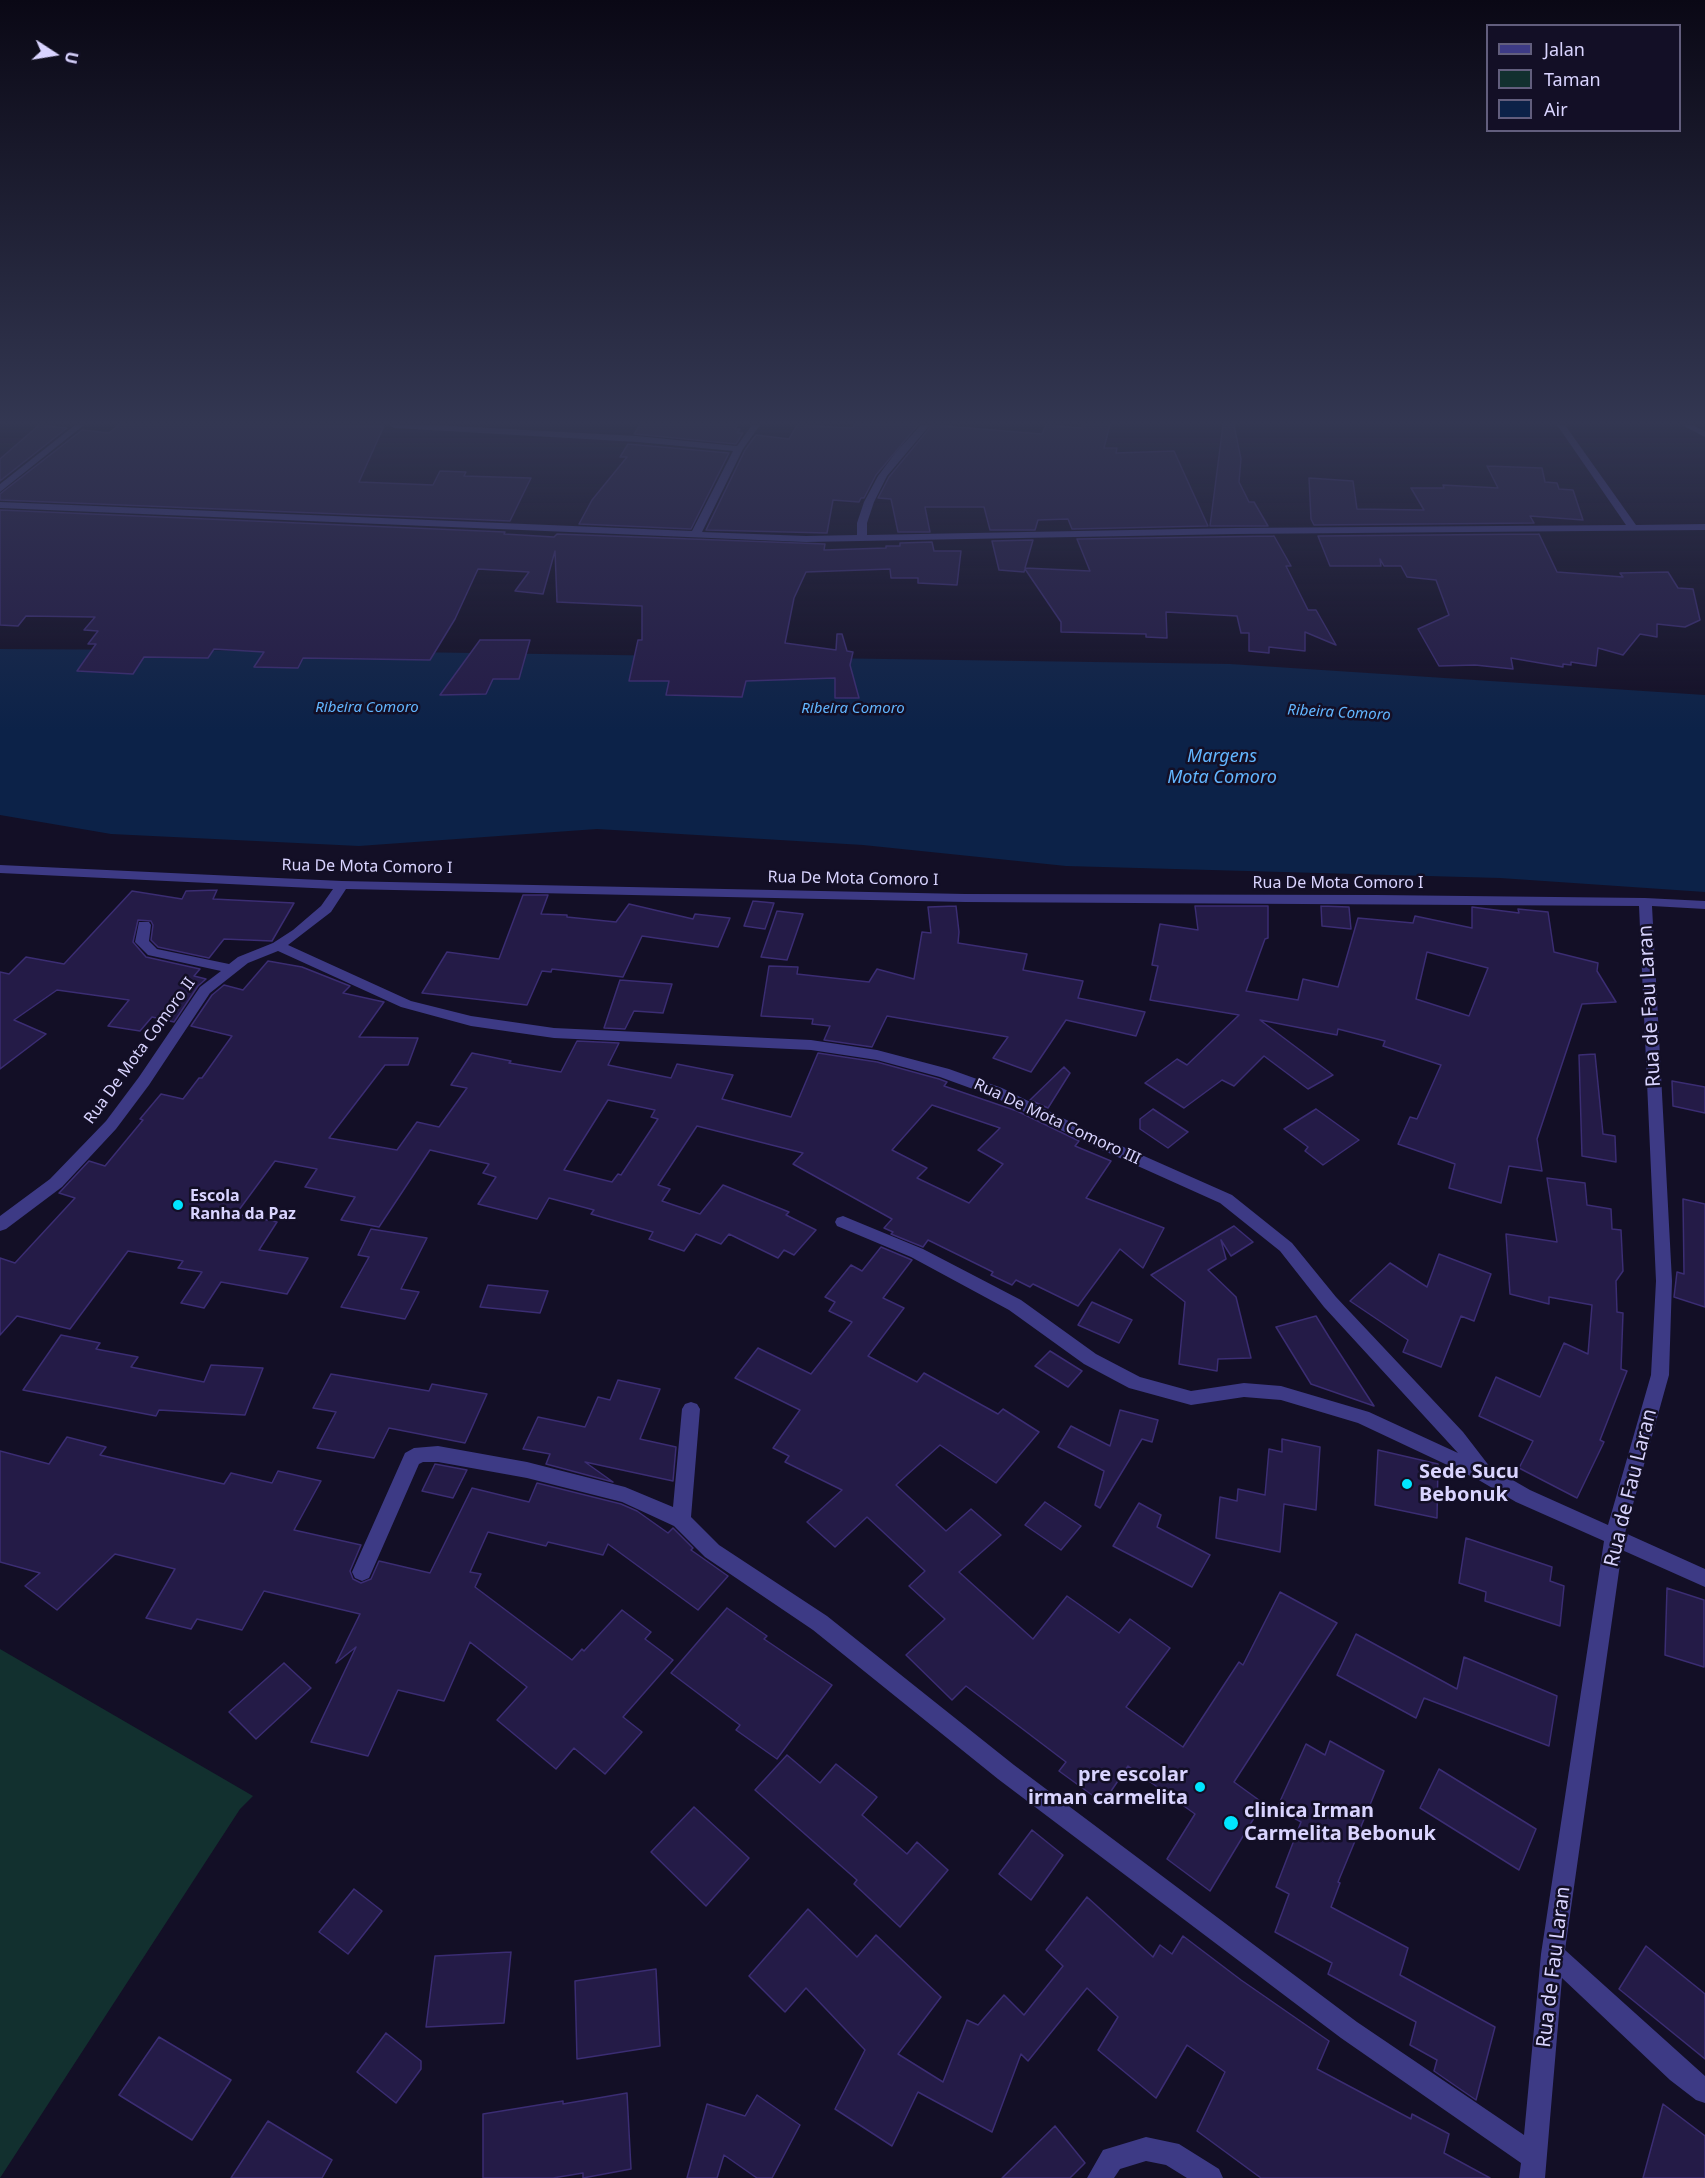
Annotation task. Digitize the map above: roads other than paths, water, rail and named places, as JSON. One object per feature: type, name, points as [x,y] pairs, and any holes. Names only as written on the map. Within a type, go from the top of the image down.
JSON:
[{"type":"street","points":[[501,527],[806,539],[1224,531],[1659,527]]},
{"type":"street","points":[[695,535],[699,527]]},
{"type":"street","points":[[862,527],[862,538]]},
{"type":"street","name":"Rua De Mota Comoro I","points":[[0,869],[342,885],[965,898],[1645,902],[1705,905]]},
{"type":"street","name":"Rua De Mota Comoro II","points":[[0,1225],[56,1183],[111,1125],[144,1081],[205,990],[229,968],[278,946],[326,909],[342,885]]},
{"type":"street","name":"Rua de Fau Laran","points":[[1533,2168],[1554,1954],[1614,1536],[1660,1375],[1664,1281],[1645,902]]},
{"type":"street","points":[[144,925],[142,942],[153,952],[229,968]]},
{"type":"street","name":"Rua De Mota Comoro III","points":[[278,946],[406,1004],[471,1022],[554,1033],[811,1045],[877,1056],[944,1073],[997,1092],[1096,1141],[1226,1198],[1286,1247],[1329,1302],[1457,1437],[1483,1473],[1523,1496],[1705,1578]]},
{"type":"street","points":[[843,1222],[916,1253],[1015,1305],[1090,1359],[1135,1383],[1191,1398],[1244,1390],[1281,1393],[1362,1417],[1483,1473]]},
{"type":"street","points":[[681,1520],[691,1409]]},
{"type":"street","points":[[362,1572],[412,1459],[421,1454],[438,1454],[527,1470],[625,1495],[681,1520],[712,1551],[820,1623],[1006,1772],[1533,2168]]},
{"type":"street","points":[[1554,1954],[1679,2071],[1705,2091]]},
{"type":"street","points":[[1100,2178],[1112,2159],[1146,2149],[1170,2153],[1210,2178]]},
{"type":"water","name":"Margens Mota Comoro","points":[[0,649],[338,651],[1230,664],[1705,695],[1705,892],[1500,878],[1066,866],[863,845],[597,829],[359,846],[111,834],[0,815]]},
{"type":"place","name":"Escola Ranha da Paz","points":[[178,1205]]},
{"type":"place","name":"Sede Sucu Bebonuk","points":[[1407,1484]]},
{"type":"place","name":"pre escolar irman carmelita","points":[[1200,1787]]},
{"type":"place","name":"clinica Irman Carmelita Bebonuk","points":[[1231,1823]]},
{"type":"water label","name":"Ribeira Comoro","points":[[367,708]]},
{"type":"water label","name":"Ribeira Comoro","points":[[853,709]]},
{"type":"water label","name":"Ribeira Comoro","points":[[1339,713]]}]
